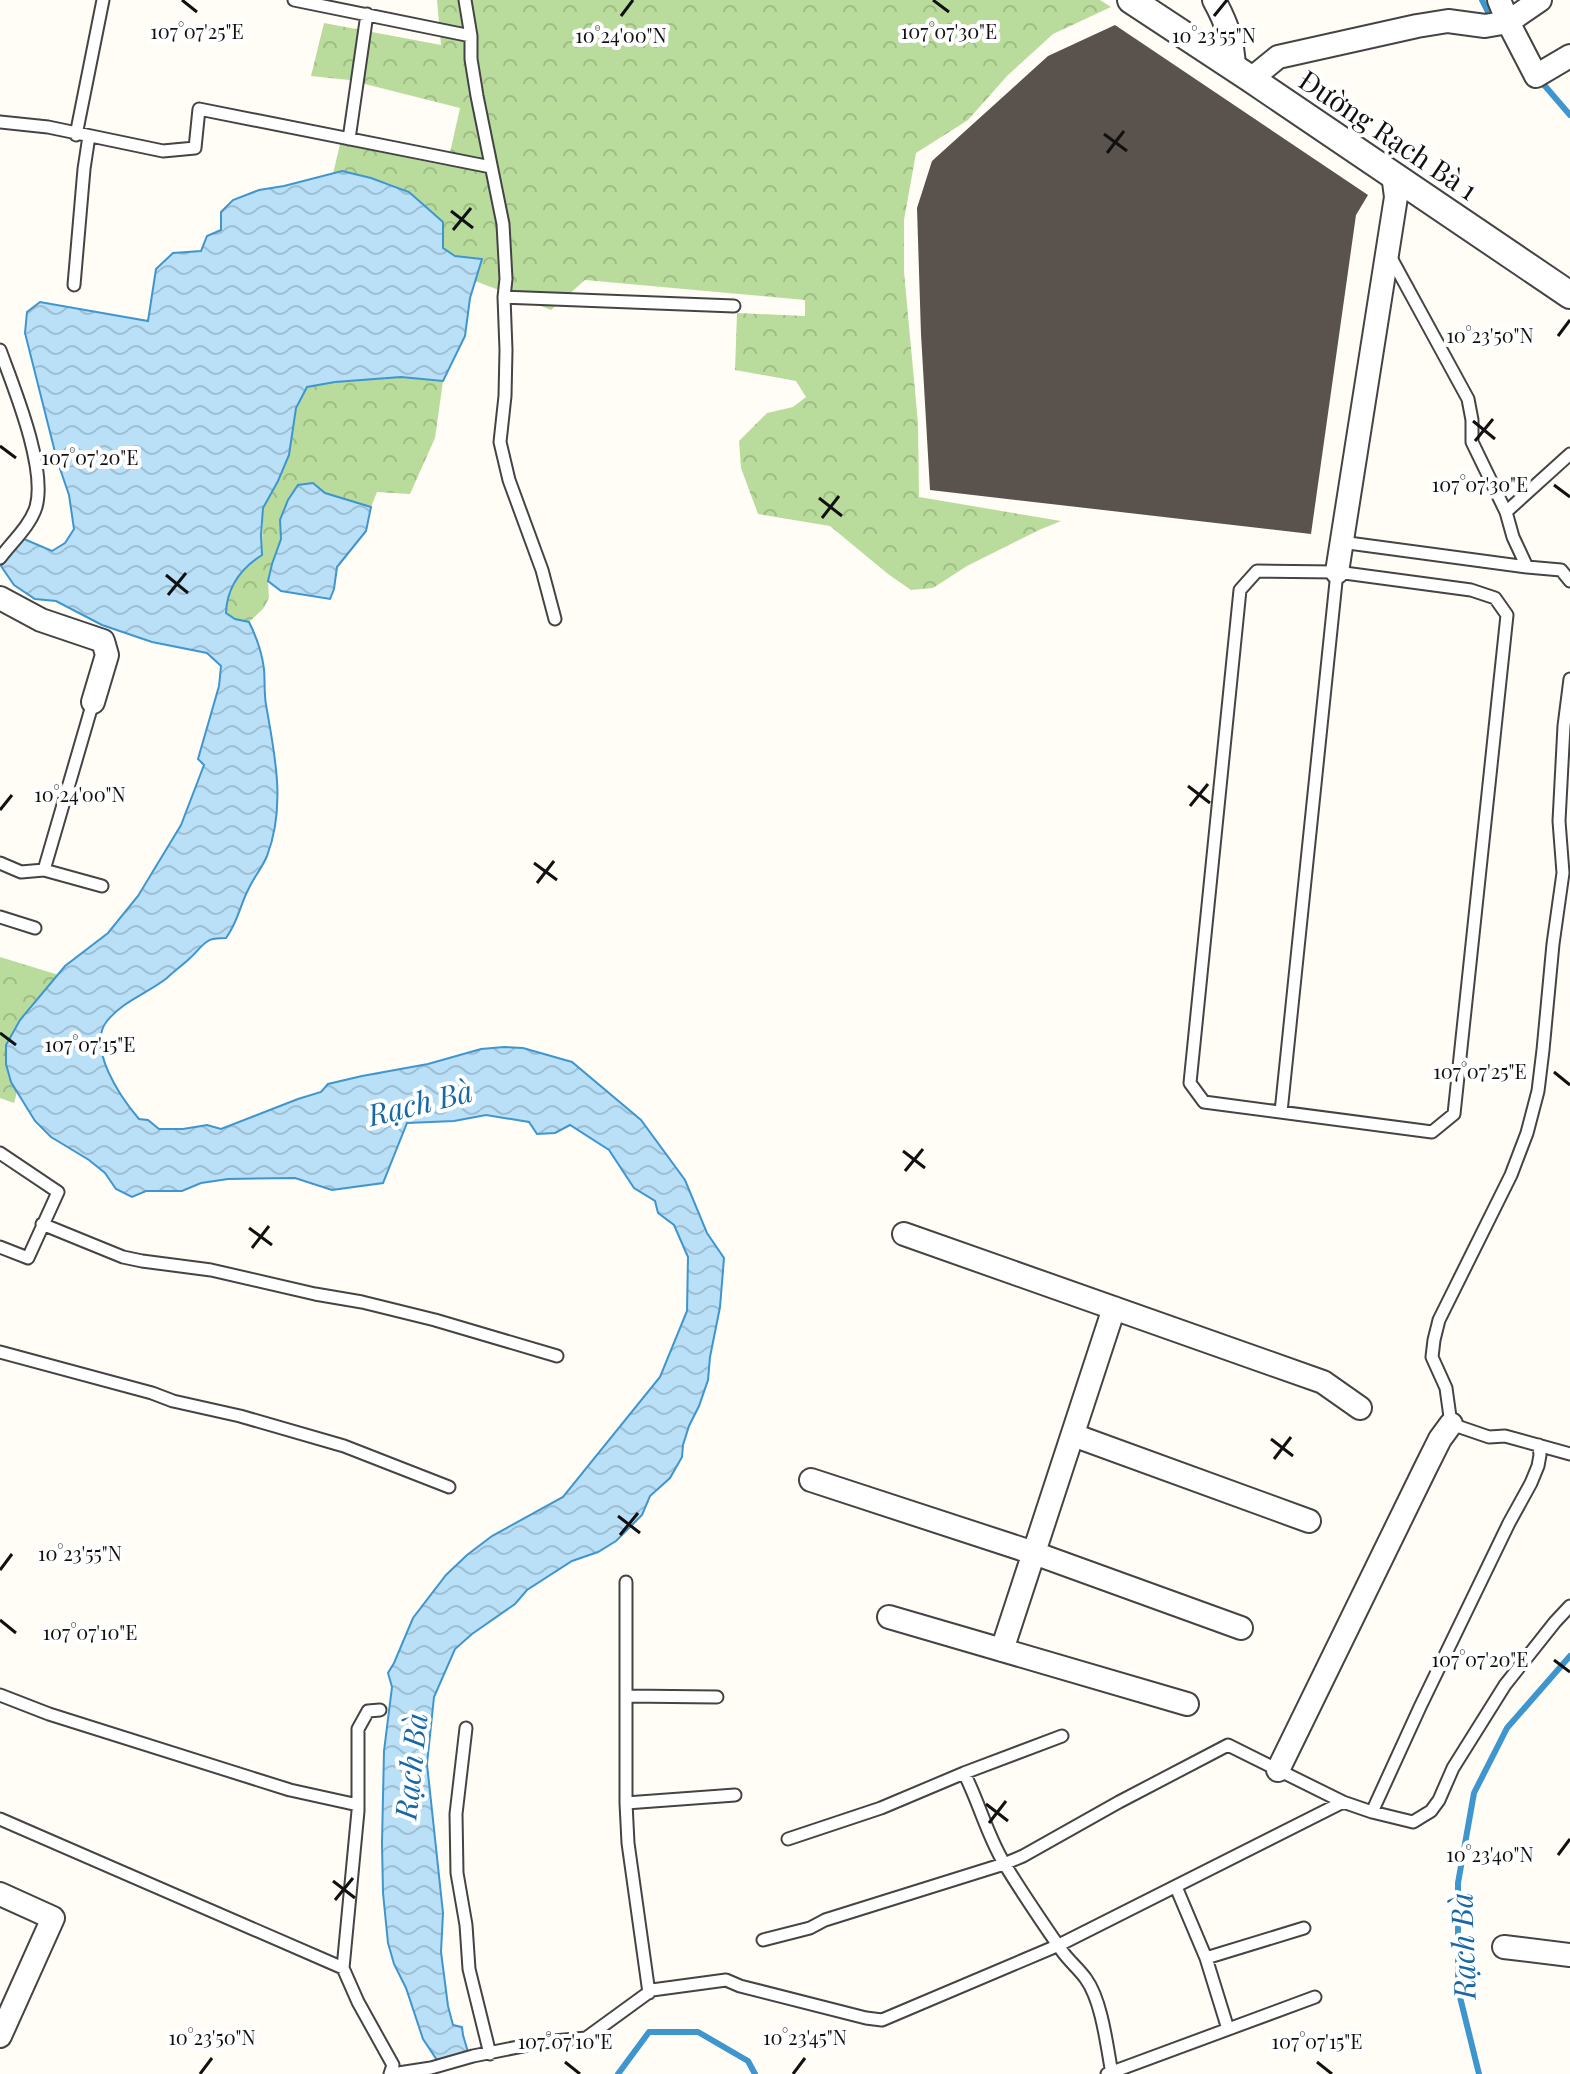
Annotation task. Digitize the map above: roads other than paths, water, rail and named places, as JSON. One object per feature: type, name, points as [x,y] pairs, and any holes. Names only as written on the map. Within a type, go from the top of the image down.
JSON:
[{"type":"street","name":"Đường Rạch Bà 1","points":[[1131,0],[1570,295]]},
{"type":"street","points":[[1214,0],[1224,19],[1242,73],[1278,57],[1417,26],[1448,21],[1496,24],[1540,0]]},
{"type":"street","points":[[1499,0],[1496,24],[1536,76],[1570,56]]},
{"type":"street","points":[[1337,572],[1396,197],[1393,174]]},
{"type":"street","points":[[0,598],[41,620],[103,641],[107,655],[93,702]]},
{"type":"street","points":[[904,1234],[1323,1382],[1360,1408]]},
{"type":"street","points":[[1002,1650],[1114,1308]]},
{"type":"street","points":[[1278,1770],[1426,1467],[1451,1424]]},
{"type":"street","points":[[1073,1435],[1309,1521]]},
{"type":"street","points":[[811,1480],[1034,1553],[1241,1628]]},
{"type":"street","points":[[889,1617],[1187,1704]]},
{"type":"street","points":[[0,1894],[53,1918],[0,2036]]},
{"type":"street","points":[[1504,1947],[1570,1955]]},
{"type":"lane","points":[[76,135],[103,0]]},
{"type":"lane","points":[[294,0],[471,36]]},
{"type":"lane","points":[[465,0],[473,71],[503,224],[505,396],[500,442],[509,480],[542,570],[555,619]]},
{"type":"lane","points":[[349,139],[367,14]]},
{"type":"lane","points":[[0,122],[48,127],[163,151],[195,148],[199,109],[491,167]]},
{"type":"lane","points":[[74,285],[89,136]]},
{"type":"lane","points":[[1387,250],[1468,399],[1472,442],[1506,512],[1527,567]]},
{"type":"lane","points":[[504,297],[734,306]]},
{"type":"lane","points":[[0,350],[25,422],[38,489],[36,507],[0,558]]},
{"type":"lane","points":[[1506,512],[1570,454]]},
{"type":"lane","points":[[1341,542],[1561,570],[1570,581]]},
{"type":"lane","points":[[1257,571],[1337,572],[1471,590],[1495,598],[1507,615],[1454,1114],[1432,1132],[1204,1102],[1190,1083],[1240,590],[1257,571]]},
{"type":"lane","points":[[1281,1112],[1337,572]]},
{"type":"lane","points":[[1570,679],[1559,821],[1563,873],[1538,1091],[1511,1175],[1439,1320],[1432,1357],[1446,1388],[1451,1424],[1489,1437],[1505,1436],[1570,1454]]},
{"type":"lane","points":[[44,870],[93,702]]},
{"type":"lane","points":[[0,863],[21,872],[44,870],[102,886]]},
{"type":"lane","points":[[0,917],[35,928]]},
{"type":"lane","points":[[0,1153],[58,1192],[28,1258],[0,1247]]},
{"type":"lane","points":[[42,1224],[132,1259],[211,1270],[362,1302],[557,1356]]},
{"type":"lane","points":[[0,1352],[344,1446],[449,1487]]},
{"type":"lane","points":[[1372,1812],[1454,1636],[1531,1483],[1538,1466],[1539,1445]]},
{"type":"lane","points":[[626,1582],[628,1843],[649,1993]]},
{"type":"lane","points":[[763,1940],[810,1928],[825,1920],[1004,1864],[1228,1745],[1343,1802],[1413,1822],[1431,1811],[1439,1800],[1453,1768],[1505,1685],[1570,1606]]},
{"type":"lane","points":[[0,1695],[49,1714],[290,1790],[358,1805]]},
{"type":"lane","points":[[626,1696],[717,1697]]},
{"type":"lane","points":[[380,1710],[368,1711],[358,1729],[358,1805],[343,1968],[393,2065],[391,2074],[543,2042],[586,2038],[652,1990],[726,1980],[882,2020],[1059,1945],[1343,1802]]},
{"type":"lane","points":[[466,1728],[456,1814],[456,1863],[469,1969],[490,2054]]},
{"type":"lane","points":[[788,1839],[881,1808],[1062,1736]]},
{"type":"lane","points":[[964,1773],[1004,1864],[1086,1979],[1101,2020],[1110,2073],[1315,1997]]},
{"type":"lane","points":[[626,1803],[735,1795]]},
{"type":"lane","points":[[0,1819],[343,1968]]},
{"type":"lane","points":[[1176,1887],[1206,1958],[1228,2029]]},
{"type":"lane","points":[[1206,1958],[1304,1928]]},
{"type":"water","points":[[342,171],[409,192],[443,222],[443,248],[455,256],[482,259],[470,298],[465,336],[443,381],[401,377],[307,387],[296,408],[289,455],[263,508],[262,555],[247,566],[236,580],[226,613],[249,622],[263,663],[277,781],[273,837],[265,860],[226,938],[205,943],[167,978],[113,1014],[102,1032],[103,1058],[115,1086],[139,1119],[148,1120],[159,1129],[207,1125],[221,1129],[321,1092],[328,1084],[428,1064],[481,1049],[523,1048],[572,1062],[641,1120],[685,1180],[707,1233],[724,1258],[720,1307],[708,1380],[689,1426],[682,1457],[670,1478],[650,1496],[642,1515],[616,1541],[598,1552],[572,1561],[527,1590],[515,1604],[455,1649],[434,1697],[427,1764],[443,1913],[441,1952],[453,2025],[462,2027],[468,2052],[437,2060],[423,2039],[388,1943],[382,1843],[384,1751],[392,1687],[388,1673],[413,1618],[446,1575],[492,1536],[563,1497],[660,1377],[687,1311],[688,1257],[674,1225],[658,1213],[655,1201],[634,1188],[609,1150],[570,1125],[555,1133],[537,1134],[529,1122],[486,1115],[454,1121],[407,1123],[383,1183],[332,1190],[295,1178],[228,1179],[201,1183],[182,1191],[146,1191],[132,1197],[116,1189],[105,1173],[51,1137],[35,1121],[11,1082],[6,1064],[6,1045],[20,1020],[65,966],[108,933],[138,896],[181,825],[204,765],[198,759],[219,686],[221,666],[207,653],[152,642],[102,625],[56,601],[35,599],[14,585],[1,566],[24,539],[52,551],[65,543],[74,529],[69,495],[57,460],[25,333],[27,312],[40,302],[148,321],[156,269],[173,253],[201,251],[207,236],[221,230],[221,212],[233,200],[259,190]]},
{"type":"water","points":[[313,483],[325,493],[371,507],[366,531],[337,567],[330,599],[281,591],[268,581],[281,539],[280,520],[288,500],[298,485]]},
{"type":"waterway","points":[[1482,0],[1492,20]]},
{"type":"waterway","points":[[1539,79],[1570,115]]},
{"type":"waterway","name":"Rạch Bà","points":[[1479,2074],[1458,1989],[1458,1883],[1474,1793],[1507,1728],[1570,1656]]},
{"type":"waterway","name":"Rạch Bà","points":[[618,2074],[649,2032],[698,2032],[748,2061],[755,2074]]}]
